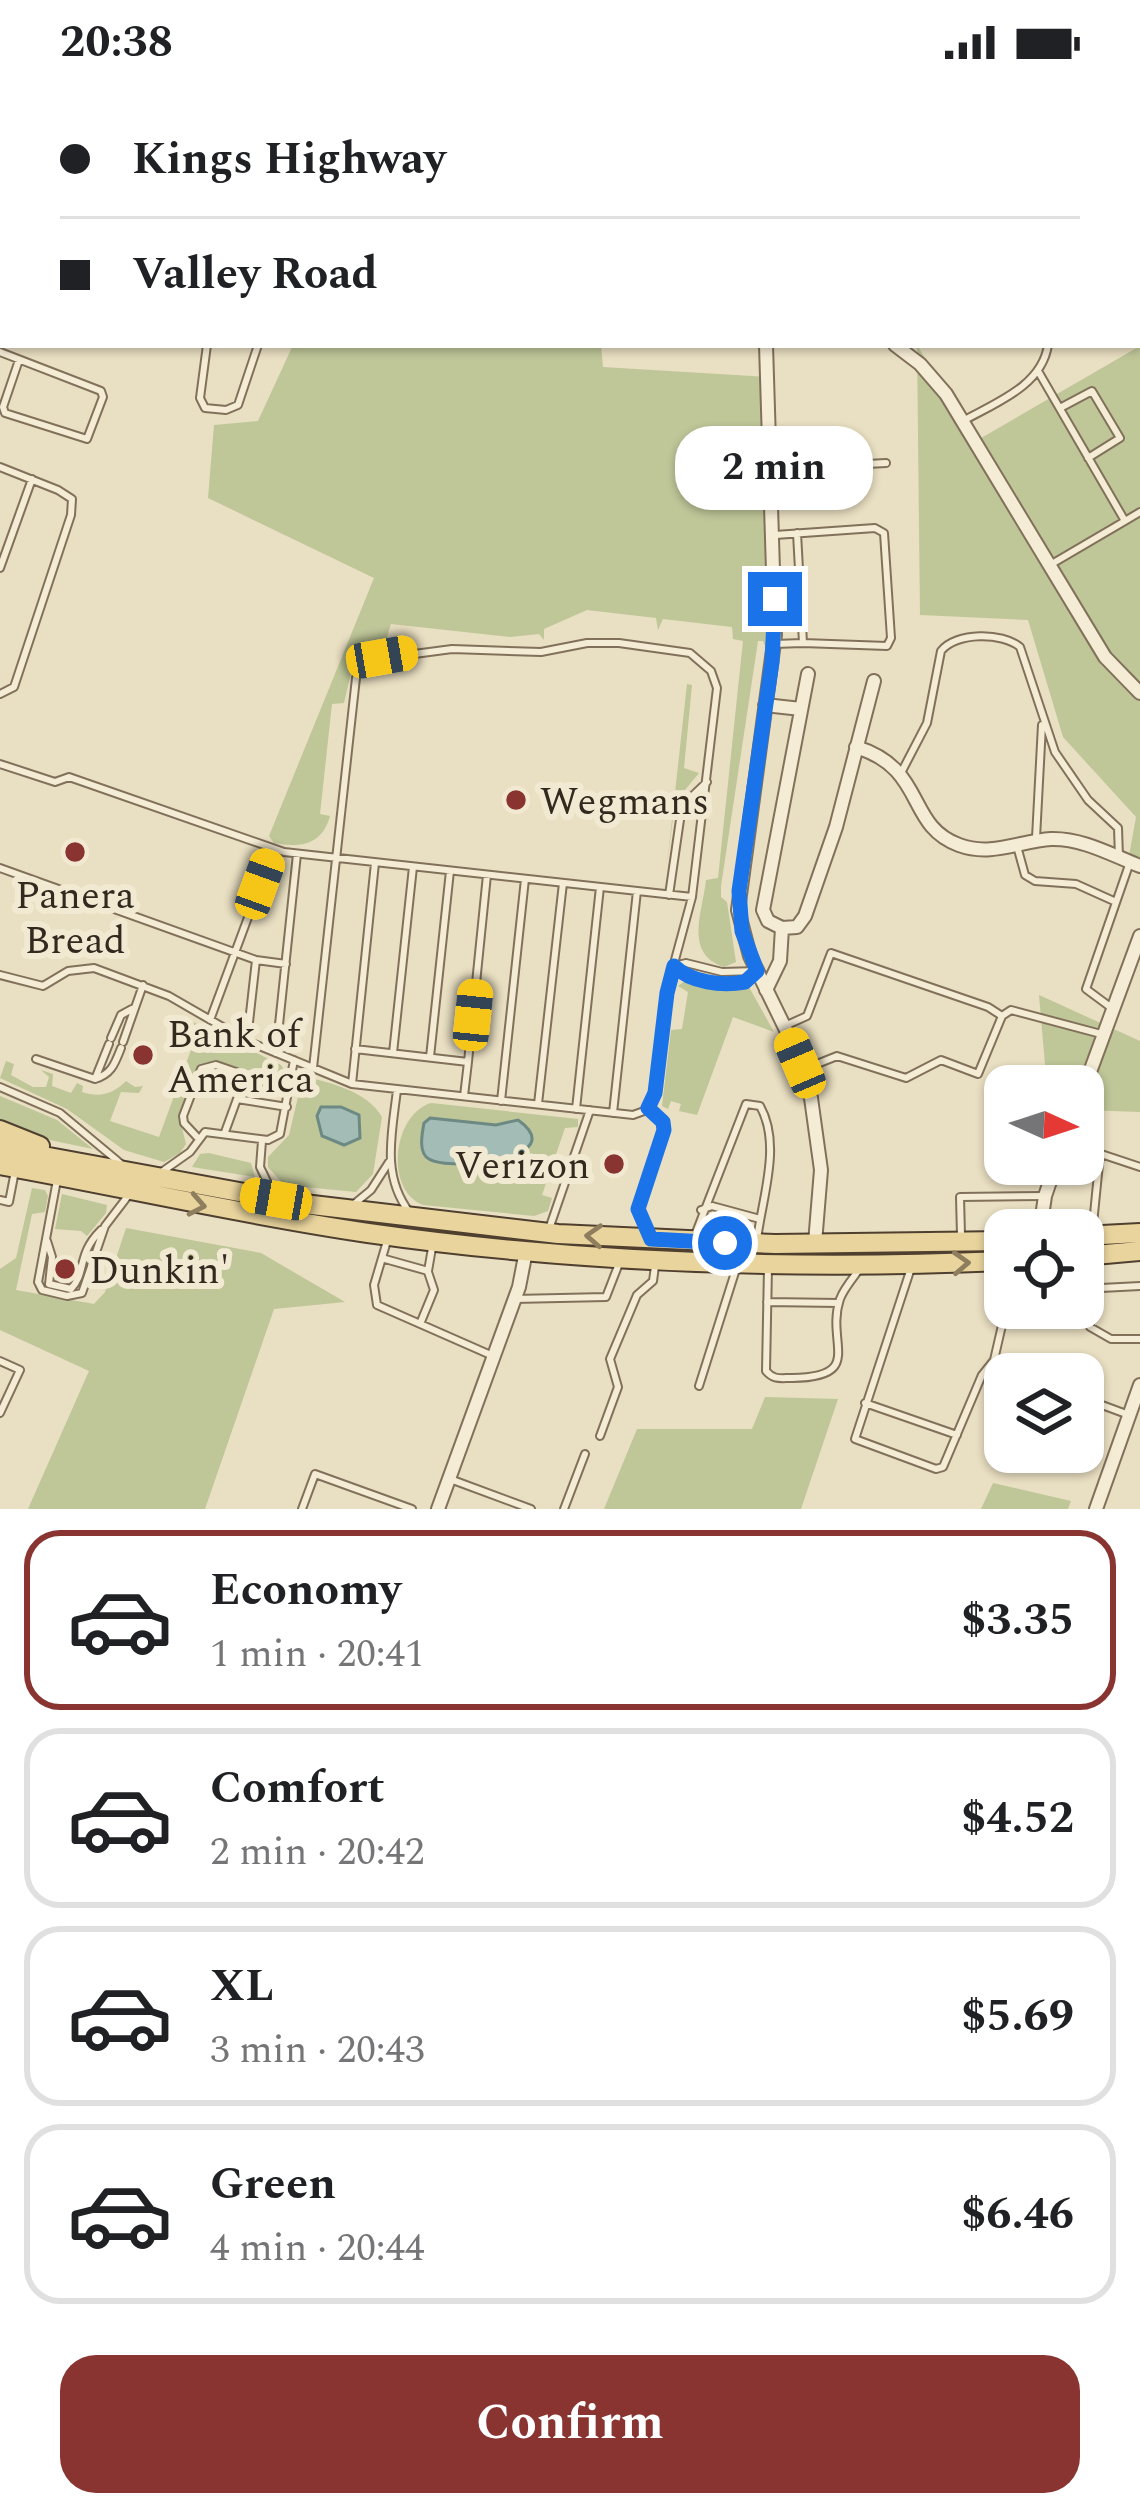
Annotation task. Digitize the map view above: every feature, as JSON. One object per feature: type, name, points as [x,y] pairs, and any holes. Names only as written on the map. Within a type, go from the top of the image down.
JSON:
[{"type":"main road","points":[[0,1130],[72,1159]]},
{"type":"main road","points":[[0,1148],[276,1199],[548,1233],[757,1244],[984,1242]]},
{"type":"main road","points":[[8,1166],[244,1214],[526,1251],[768,1264],[984,1262]]},
{"type":"main road","points":[[1104,1235],[1140,1233]]},
{"type":"main road","points":[[1104,1254],[1140,1251]]},
{"type":"street","points":[[766,348],[774,644],[738,910],[757,971],[802,1070],[820,1152],[815,1243]]},
{"type":"street","points":[[910,349],[963,421],[1106,657],[1140,693]]},
{"type":"street","points":[[808,674],[763,910],[768,921],[782,928],[797,927],[805,916],[836,827],[874,681]]},
{"type":"street","points":[[765,705],[801,709]]},
{"type":"street","points":[[856,747],[901,773],[932,832],[962,846],[986,850],[1077,842],[1130,862]]},
{"type":"street","points":[[747,826],[778,830]]},
{"type":"street","points":[[766,990],[780,961],[782,928]]},
{"type":"street","points":[[1093,1065],[1140,936]]},
{"type":"street","points":[[1043,1209],[1049,1185]]},
{"type":"street","points":[[438,1509],[514,1300],[526,1251]]},
{"type":"street","points":[[1096,1509],[1140,1385]]},
{"type":"lane","points":[[207,348],[200,398],[205,408],[214,410],[238,405],[257,348]]},
{"type":"lane","points":[[963,421],[1021,388],[1038,371],[1047,348]]},
{"type":"lane","points":[[0,352],[101,391],[103,398],[87,439],[5,413],[19,360]]},
{"type":"lane","points":[[1038,371],[1124,521]]},
{"type":"lane","points":[[1060,409],[1091,391],[1120,439],[1088,458]]},
{"type":"lane","points":[[768,469],[886,463]]},
{"type":"lane","points":[[0,467],[72,499],[71,515],[14,687],[0,694]]},
{"type":"lane","points":[[0,568],[32,479]]},
{"type":"lane","points":[[1050,566],[1140,512]]},
{"type":"lane","points":[[772,535],[875,528],[884,533],[891,638],[887,646],[774,644]]},
{"type":"lane","points":[[797,533],[803,644]]},
{"type":"lane","points":[[901,773],[927,723],[941,651],[953,640],[1006,639],[1020,647],[1042,722],[1065,770],[1118,828],[1130,862],[1086,989],[1113,1009]]},
{"type":"lane","points":[[0,976],[43,986],[68,971],[86,967],[143,985],[247,1040],[352,1084],[633,1115],[648,1108],[655,1093],[667,993],[692,897],[717,688],[711,670],[690,653],[598,642],[541,652],[452,649],[364,663],[356,678],[314,1068]]},
{"type":"lane","points":[[1036,842],[1042,722]]},
{"type":"lane","points":[[0,764],[55,782],[69,776],[273,850],[692,897]]},
{"type":"lane","points":[[669,895],[682,806],[707,782]]},
{"type":"lane","points":[[1017,846],[1025,875],[1035,881],[1076,884],[1117,902]]},
{"type":"lane","points":[[210,1021],[273,850]]},
{"type":"lane","points":[[276,1053],[297,854]]},
{"type":"lane","points":[[352,1084],[375,863]]},
{"type":"lane","points":[[393,1053],[413,867]]},
{"type":"lane","points":[[0,868],[256,961],[286,964]]},
{"type":"lane","points":[[430,1057],[450,871]]},
{"type":"lane","points":[[464,1096],[487,875]]},
{"type":"lane","points":[[501,1100],[525,879]]},
{"type":"lane","points":[[538,1104],[563,884]]},
{"type":"lane","points":[[576,1108],[600,887]]},
{"type":"lane","points":[[613,1113],[637,892]]},
{"type":"lane","points":[[784,1027],[807,1016],[831,952],[1003,1016]]},
{"type":"lane","points":[[247,1040],[256,961]]},
{"type":"lane","points":[[674,966],[683,975],[719,984],[745,982],[757,971]]},
{"type":"lane","points":[[36,1059],[95,1079],[105,1076],[114,1066],[143,985]]},
{"type":"lane","points":[[95,1079],[121,1015],[135,1007]]},
{"type":"lane","points":[[802,1070],[837,1056],[906,1078],[941,1060],[978,1074],[1003,1016],[1011,1010],[1104,1035]]},
{"type":"lane","points":[[355,1049],[468,1062]]},
{"type":"lane","points":[[153,1175],[190,1152],[206,1132],[262,1140],[280,1134],[294,1060]]},
{"type":"lane","points":[[198,1137],[190,1132],[183,1116],[201,1069],[216,1065],[290,1091]]},
{"type":"lane","points":[[0,1088],[60,1114],[128,1169]]},
{"type":"lane","points":[[397,1090],[389,1162],[399,1199],[414,1218]]},
{"type":"lane","points":[[224,1133],[237,1099],[287,1107]]},
{"type":"lane","points":[[693,1242],[701,1210],[746,1103],[760,1106],[767,1119],[769,1173],[757,1244]]},
{"type":"lane","points":[[648,1108],[663,1122],[664,1130],[638,1215],[651,1239]]},
{"type":"lane","points":[[548,1233],[590,1110]]},
{"type":"lane","points":[[262,1140],[260,1167],[276,1199]]},
{"type":"lane","points":[[1104,1155],[1140,1167]]},
{"type":"lane","points":[[346,1209],[371,1190],[389,1162]]},
{"type":"lane","points":[[0,1200],[9,1202],[8,1166]]},
{"type":"lane","points":[[58,1177],[38,1287],[46,1292],[75,1297],[86,1284],[105,1226],[132,1191]]},
{"type":"lane","points":[[961,1243],[960,1197],[1045,1196]]},
{"type":"lane","points":[[701,1210],[712,1206],[760,1220]]},
{"type":"lane","points":[[388,1236],[374,1285],[377,1305],[493,1357]]},
{"type":"lane","points":[[420,1324],[434,1290],[428,1271],[434,1241]]},
{"type":"lane","points":[[514,1300],[607,1297],[621,1257]]},
{"type":"lane","points":[[385,1259],[428,1271]]},
{"type":"lane","points":[[600,1436],[618,1388],[610,1359],[637,1295],[652,1281],[657,1259]]},
{"type":"lane","points":[[699,1386],[738,1263]]},
{"type":"lane","points":[[768,1264],[766,1371],[777,1378],[819,1378],[832,1370],[838,1354],[838,1303],[862,1264]]},
{"type":"lane","points":[[912,1264],[855,1439],[936,1469],[943,1467],[984,1373]]},
{"type":"lane","points":[[1140,1286],[1101,1288],[1089,1310],[1090,1327],[1100,1336],[1140,1339]]},
{"type":"lane","points":[[767,1302],[838,1303]]},
{"type":"lane","points":[[0,1360],[20,1370],[0,1413]]},
{"type":"lane","points":[[865,1403],[957,1435]]},
{"type":"lane","points":[[1104,1406],[1129,1415]]},
{"type":"lane","points":[[564,1509],[585,1454]]},
{"type":"lane","points":[[302,1509],[315,1474],[412,1509]]},
{"type":"lane","points":[[449,1479],[531,1509]]},
{"type":"green space","points":[[292,348],[601,348],[603,367],[768,377],[773,664],[763,641],[758,641],[721,886],[736,962],[724,967],[711,961],[703,952],[698,930],[706,880],[718,878],[743,641],[733,639],[732,627],[663,619],[658,630],[656,618],[587,610],[544,629],[544,640],[539,634],[510,637],[391,624],[384,646],[354,660],[344,703],[332,704],[320,814],[330,816],[326,826],[309,842],[274,843],[269,836],[374,578],[208,498],[214,425],[258,421]]},
{"type":"green space","points":[[917,348],[976,441],[1140,348],[1140,863],[1129,856],[1136,817],[1063,737],[1028,620],[920,615]]},
{"type":"green space","points":[[687,684],[692,685],[684,768],[699,773],[675,802],[667,865]]},
{"type":"green space","points":[[685,981],[724,991],[749,987],[774,1032],[733,1017],[697,1115],[679,1111],[681,1104],[671,1101],[668,1109],[662,1106],[671,1030],[682,1029],[688,992],[678,986]]},
{"type":"green space","points":[[1039,995],[1140,1041],[1140,1112],[1104,1111],[1104,1065],[1045,1065]]},
{"type":"green space","points":[[191,1021],[285,1071],[279,1084],[214,1061],[200,1064],[179,1116],[186,1144],[164,1162],[124,1150],[67,1109],[0,1078],[6,1061],[14,1064],[11,1075],[33,1087],[46,1087],[49,1077],[41,1070],[53,1074],[52,1086],[71,1093],[77,1083],[83,1086],[82,1092],[95,1095],[111,1092],[126,1081],[143,1086],[139,1093],[121,1092],[110,1121],[159,1137],[198,1031],[188,1026]]},
{"type":"green space","points":[[303,1076],[358,1094],[382,1117],[373,1174],[356,1192],[284,1185],[268,1167],[268,1157],[289,1135]]},
{"type":"green space","points":[[0,1096],[57,1120],[93,1149],[0,1123]]},
{"type":"green space","points":[[431,1103],[578,1119],[578,1127],[565,1128],[542,1195],[552,1198],[548,1211],[534,1216],[423,1205],[411,1197],[398,1169],[401,1136],[418,1110]]},
{"type":"green space","points":[[200,1154],[251,1163],[255,1177],[192,1167]]},
{"type":"green space","points":[[32,1188],[45,1190],[48,1196],[45,1212],[32,1214],[16,1290],[94,1304],[105,1292],[126,1228],[261,1253],[345,1302],[274,1309],[205,1509],[28,1509],[89,1371],[0,1330],[0,1269],[16,1258]]},
{"type":"green space","points":[[62,1194],[107,1205],[87,1236],[81,1231],[55,1229]]},
{"type":"green space","points":[[765,1397],[838,1399],[801,1509],[604,1509],[637,1429],[752,1429]]},
{"type":"green space","points":[[993,1483],[1071,1501],[1068,1509],[981,1509]]},
{"type":"water","points":[[321,1107],[341,1107],[359,1115],[360,1138],[344,1145],[322,1136],[317,1116]]},
{"type":"water","points":[[430,1118],[496,1125],[518,1120],[531,1133],[530,1144],[502,1159],[441,1163],[429,1159],[422,1148],[424,1123]]},
{"type":"place","name":"Wegmans","points":[[516,800]]},
{"type":"place","name":"Panera Bread","points":[[75,852]]},
{"type":"place","name":"Bank of America","points":[[143,1055]]},
{"type":"place","name":"Verizon","points":[[614,1164]]},
{"type":"place","name":"Dunkin'","points":[[65,1269]]},
{"type":"route","points":[[725,1243],[651,1239],[638,1209],[664,1130],[663,1122],[648,1108],[655,1093],[674,966],[683,975],[719,984],[745,982],[757,971],[738,910],[772,662],[775,599]]}]
